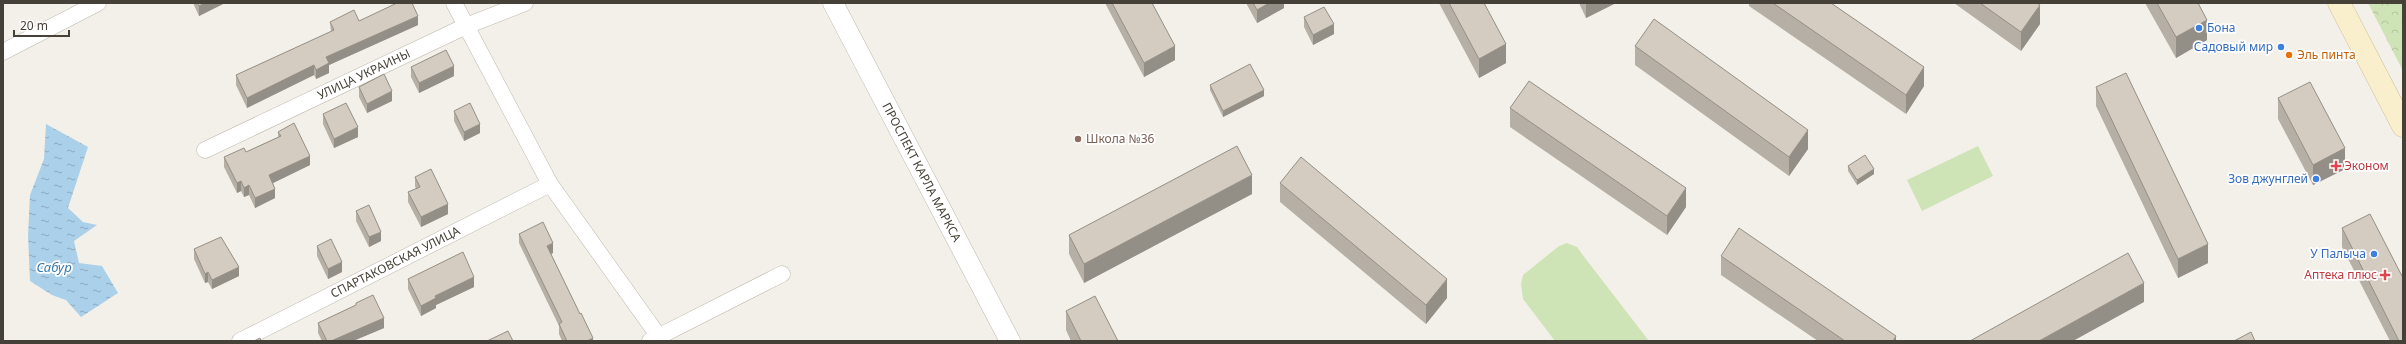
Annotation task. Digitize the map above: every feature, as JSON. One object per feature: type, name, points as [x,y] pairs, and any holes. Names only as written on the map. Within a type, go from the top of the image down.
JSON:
[{"type":"main road","points":[[2339,3],[2403,126]]},
{"type":"street","points":[[3,52],[98,3]]},
{"type":"street","points":[[454,3],[550,184],[657,339],[782,274]]},
{"type":"street","name":"УЛИЦА УКРАИНЫ","points":[[205,150],[466,26],[524,3]]},
{"type":"street","name":"ПРОСПЕКТ КАРЛА МАРКСА","points":[[833,3],[1010,341]]},
{"type":"street","name":"СПАРТАКОВСКАЯ УЛИЦА","points":[[240,341],[550,184]]},
{"type":"green space","points":[[2368,3],[2403,3],[2403,71]]},
{"type":"green space","points":[[1978,146],[1993,176],[1922,211],[1907,180]]},
{"type":"green space","points":[[1567,243],[1577,247],[1649,341],[1555,341],[1523,299],[1521,284],[1523,275],[1559,246]]},
{"type":"water","name":"Сабур","points":[[46,124],[88,147],[68,208],[83,222],[97,225],[74,241],[79,263],[102,266],[118,293],[81,317],[66,300],[52,295],[30,281],[28,235],[30,195],[44,159]]},
{"type":"building","points":[[197,3],[205,3],[199,6]]},
{"type":"building","points":[[397,3],[412,3],[418,16],[326,57],[329,63],[316,70],[314,65],[247,98],[236,75],[334,30],[330,22],[354,10],[359,21]]},
{"type":"building","points":[[1112,3],[1152,3],[1175,46],[1144,63]]},
{"type":"building","points":[[1253,3],[1269,3],[1257,10]]},
{"type":"building","points":[[1449,3],[1484,3],[1506,44],[1479,59]]},
{"type":"building","points":[[1773,3],[1831,3],[1924,67],[1906,95]]},
{"type":"building","points":[[1980,3],[2037,3],[2040,5],[2021,32]]},
{"type":"building","points":[[2157,3],[2198,3],[2207,20],[2176,37]]},
{"type":"building","points":[[1324,7],[1334,24],[1313,35],[1304,17]]},
{"type":"building","points":[[1654,19],[1808,130],[1789,157],[1635,46]]},
{"type":"building","points":[[446,50],[454,66],[419,83],[411,67]]},
{"type":"building","points":[[1250,64],[1264,90],[1223,111],[1210,85]]},
{"type":"building","points":[[2126,73],[2208,244],[2178,259],[2096,87]]},
{"type":"building","points":[[384,74],[392,91],[367,104],[359,87]]},
{"type":"building","points":[[1529,81],[1686,188],[1667,216],[1510,108]]},
{"type":"building","points":[[2310,82],[2345,148],[2313,165],[2278,98]]},
{"type":"building","points":[[346,103],[358,127],[334,139],[323,114]]},
{"type":"building","points":[[470,103],[480,124],[464,132],[454,111]]},
{"type":"building","points":[[294,123],[310,156],[269,175],[275,189],[255,198],[249,185],[244,188],[241,181],[237,183],[224,157],[244,148],[246,152],[281,136],[278,132]]},
{"type":"building","points":[[1237,146],[1252,175],[1084,264],[1069,235]]},
{"type":"building","points":[[1865,155],[1874,169],[1857,180],[1848,166]]},
{"type":"building","points":[[1301,157],[1447,279],[1426,305],[1280,183]]},
{"type":"building","points":[[431,169],[448,204],[421,217],[408,192],[420,187],[415,177]]},
{"type":"building","points":[[369,205],[381,232],[369,237],[356,211]]},
{"type":"building","points":[[2370,214],[2403,278],[2403,341],[2399,341],[2342,228]]},
{"type":"building","points":[[543,222],[553,243],[547,246],[593,338],[587,341],[567,341],[559,324],[562,322],[519,234]]},
{"type":"building","points":[[1739,228],[1896,336],[1893,341],[1845,341],[1721,256]]},
{"type":"building","points":[[221,237],[239,267],[212,280],[208,272],[205,274],[194,249]]},
{"type":"building","points":[[331,239],[342,262],[328,269],[317,246]]},
{"type":"building","points":[[463,252],[474,277],[435,296],[436,298],[421,306],[408,279]]},
{"type":"building","points":[[2128,253],[2144,283],[2039,341],[1970,341]]},
{"type":"building","points":[[373,295],[384,318],[331,341],[327,341],[318,323]]},
{"type":"building","points":[[1095,296],[1118,341],[1081,341],[1066,311]]},
{"type":"building","points":[[508,331],[513,341],[487,341]]},
{"type":"building","points":[[2251,332],[2255,341],[2234,341]]},
{"type":"building","points":[[260,338],[261,341],[254,341]]},
{"type":"place","name":"Бона","points":[[2199,28]]},
{"type":"place","name":"Садовый мир","points":[[2281,47]]},
{"type":"place","name":"Эль пинта","points":[[2289,55]]},
{"type":"place","name":"Школа №36","points":[[1078,139]]},
{"type":"place","name":"Эконом","points":[[2336,166]]},
{"type":"place","name":"Зов джунглей","points":[[2316,179]]},
{"type":"place","name":"У Палыча","points":[[2374,254]]},
{"type":"place","name":"Аптека плюс","points":[[2385,275]]}]
